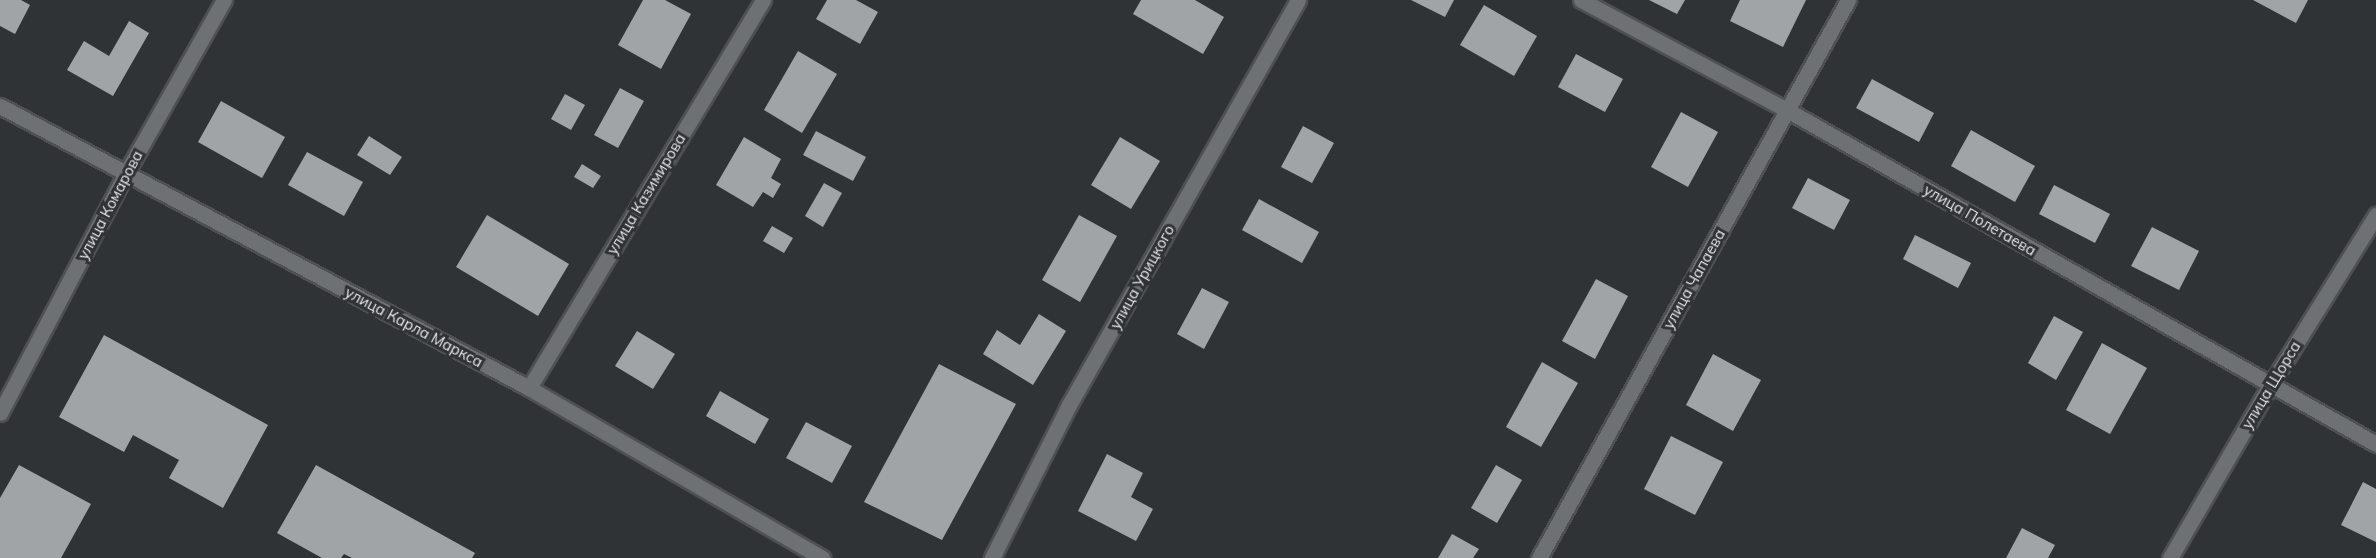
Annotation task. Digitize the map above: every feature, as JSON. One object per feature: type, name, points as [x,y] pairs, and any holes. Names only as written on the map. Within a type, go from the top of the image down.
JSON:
[{"type":"street","name":"улица Комарова","points":[[0,413],[126,173],[224,0]]},
{"type":"street","name":"улица Казимирова","points":[[529,388],[763,0]]},
{"type":"street","name":"улица Урицкого","points":[[992,558],[1069,405],[1298,0]]},
{"type":"street","name":"улица Полетаева","points":[[1581,0],[1787,110],[2269,387],[2376,444]]},
{"type":"street","name":"улица Чапаева","points":[[1539,558],[1848,0]]},
{"type":"street","name":"улица Карла Маркса","points":[[0,106],[529,388],[822,558]]},
{"type":"street","name":"улица Щорса","points":[[2170,558],[2269,387],[2376,215]]},
{"type":"building","points":[[0,0],[21,0],[30,5],[15,34],[0,26]]},
{"type":"building","points":[[643,0],[665,0],[691,14],[661,69],[618,45]]},
{"type":"building","points":[[827,0],[856,0],[878,12],[860,44],[816,19]]},
{"type":"building","points":[[1141,0],[1195,0],[1224,17],[1203,54],[1133,14]]},
{"type":"building","points":[[1411,0],[1454,0],[1445,17]]},
{"type":"building","points":[[1649,0],[1685,0],[1677,14]]},
{"type":"building","points":[[1740,0],[1806,0],[1783,47],[1730,21]]},
{"type":"building","points":[[2253,0],[2308,0],[2296,23]]},
{"type":"building","points":[[1484,5],[1537,36],[1514,76],[1460,45]]},
{"type":"building","points":[[129,21],[149,33],[113,96],[67,70],[84,41],[109,56]]},
{"type":"building","points":[[798,51],[837,74],[802,133],[764,110]]},
{"type":"building","points":[[1576,54],[1623,79],[1605,112],[1558,87]]},
{"type":"building","points":[[1872,79],[1934,113],[1919,142],[1856,108]]},
{"type":"building","points":[[620,88],[644,101],[618,148],[594,135]]},
{"type":"building","points":[[565,94],[585,105],[571,130],[551,119]]},
{"type":"building","points":[[221,101],[285,137],[262,178],[198,142]]},
{"type":"building","points":[[1681,112],[1718,132],[1688,187],[1651,167]]},
{"type":"building","points":[[1303,126],[1334,143],[1312,183],[1281,167]]},
{"type":"building","points":[[1971,130],[2035,166],[2015,202],[1951,166]]},
{"type":"building","points":[[816,131],[866,157],[853,181],[803,155]]},
{"type":"building","points":[[369,136],[402,157],[390,175],[357,155]]},
{"type":"building","points":[[744,137],[781,159],[771,178],[781,184],[773,198],[763,192],[753,207],[716,185]]},
{"type":"building","points":[[1120,137],[1160,161],[1131,209],[1091,185]]},
{"type":"building","points":[[307,152],[363,182],[344,216],[288,185]]},
{"type":"building","points":[[582,164],[601,176],[593,188],[574,177]]},
{"type":"building","points":[[1808,178],[1850,200],[1834,230],[1792,208]]},
{"type":"building","points":[[824,183],[842,193],[823,227],[805,216]]},
{"type":"building","points":[[2054,185],[2110,214],[2095,243],[2039,214]]},
{"type":"building","points":[[1259,199],[1319,232],[1302,263],[1242,230]]},
{"type":"building","points":[[487,215],[569,264],[538,316],[456,267]]},
{"type":"building","points":[[1079,215],[1117,236],[1080,302],[1042,280]]},
{"type":"building","points":[[772,226],[793,238],[784,253],[763,241]]},
{"type":"building","points":[[2152,227],[2199,251],[2179,290],[2131,266]]},
{"type":"building","points":[[1915,235],[1971,263],[1958,288],[1903,259]]},
{"type":"building","points":[[1596,279],[1628,296],[1595,359],[1562,341]]},
{"type":"building","points":[[1202,288],[1229,302],[1204,349],[1177,334]]},
{"type":"building","points":[[1039,314],[1066,331],[1033,385],[983,354],[997,330],[1020,345]]},
{"type":"building","points":[[2054,316],[2083,332],[2056,380],[2028,363]]},
{"type":"building","points":[[637,331],[675,354],[653,389],[615,366]]},
{"type":"building","points":[[104,335],[268,425],[223,508],[169,478],[179,460],[133,435],[124,452],[59,417]]},
{"type":"building","points":[[2102,343],[2147,368],[2110,434],[2066,410]]},
{"type":"building","points":[[1713,354],[1761,380],[1733,431],[1686,405]]},
{"type":"building","points":[[1542,362],[1578,383],[1541,447],[1506,427]]},
{"type":"building","points":[[939,364],[1016,404],[942,540],[864,502]]},
{"type":"building","points":[[720,391],[769,419],[755,444],[706,416]]},
{"type":"building","points":[[806,422],[852,446],[832,483],[786,458]]},
{"type":"building","points":[[1671,436],[1723,462],[1695,515],[1644,489]]},
{"type":"building","points":[[1107,454],[1143,473],[1131,497],[1153,509],[1136,541],[1078,511]]},
{"type":"building","points":[[19,465],[91,504],[61,558],[0,558],[0,498]]},
{"type":"building","points":[[316,465],[475,553],[472,558],[352,558],[344,554],[341,558],[322,558],[277,533]]},
{"type":"building","points":[[1496,465],[1522,480],[1497,523],[1471,508]]},
{"type":"building","points":[[2363,482],[2376,489],[2376,542],[2341,525]]},
{"type":"building","points":[[2022,528],[2055,545],[2048,558],[2006,558]]},
{"type":"building","points":[[1452,534],[1479,549],[1473,558],[1438,558]]}]
